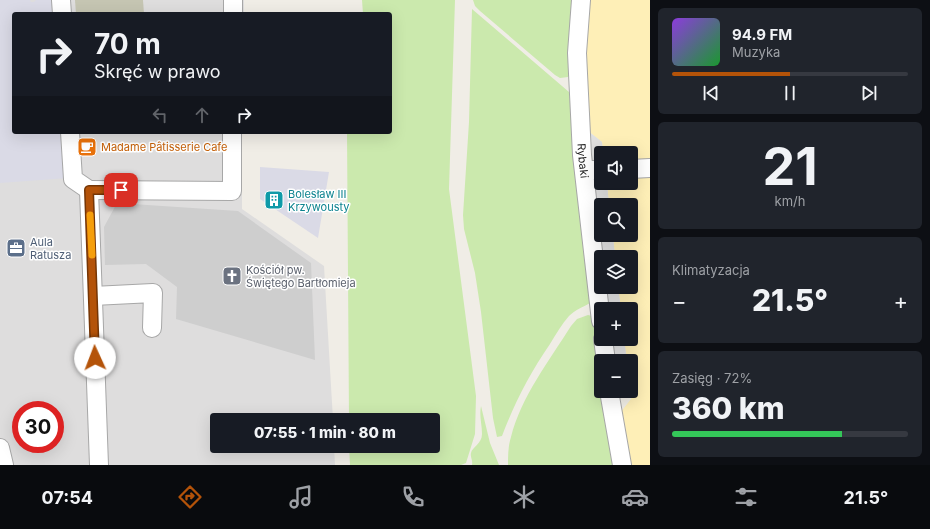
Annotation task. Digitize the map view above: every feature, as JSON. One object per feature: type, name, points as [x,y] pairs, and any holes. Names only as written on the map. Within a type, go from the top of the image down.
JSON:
[{"type":"street","points":[[61,0],[62,12]]},
{"type":"street","points":[[233,0],[233,12]]},
{"type":"street","name":"Rybaki","points":[[581,0],[577,53],[593,170],[600,302]]},
{"type":"street","points":[[70,134],[73,179],[89,190],[232,191],[232,134]]},
{"type":"street","points":[[638,169],[650,168]]},
{"type":"street","points":[[89,190],[99,465]]},
{"type":"street","points":[[93,296],[153,293],[152,328]]},
{"type":"street","points":[[610,398],[622,465]]},
{"type":"street","points":[[0,448],[4,465]]},
{"type":"shaded area","points":[[0,0],[244,0],[244,12],[12,12],[12,134],[242,134],[242,209],[324,266],[333,413],[210,413],[210,453],[334,453],[335,465],[0,465]]},
{"type":"shaded area","points":[[0,0],[30,0],[31,2],[34,2],[36,0],[52,0],[53,12],[12,12],[12,134],[61,134],[63,169],[68,178],[0,183]]},
{"type":"shaded area","points":[[75,0],[143,0],[144,12],[76,12]]},
{"type":"shaded area","points":[[588,131],[602,142],[602,146],[594,146],[594,185]]},
{"type":"shaded area","points":[[260,167],[329,172],[318,238],[260,199]]},
{"type":"shaded area","points":[[595,190],[608,190],[608,198],[595,198]]},
{"type":"shaded area","points":[[117,203],[238,211],[311,263],[315,360],[176,319],[177,287],[146,264],[105,265],[104,227]]},
{"type":"shaded area","points":[[600,242],[614,242],[614,250],[601,250]]},
{"type":"shaded area","points":[[607,294],[619,294],[620,302],[607,302]]},
{"type":"shaded area","points":[[613,346],[625,346],[626,354],[613,354]]},
{"type":"green space","points":[[362,0],[455,0],[449,189],[476,396],[475,434],[466,463],[461,465],[350,465],[349,453],[440,453],[440,413],[349,413],[347,134],[392,134],[392,12],[363,12]]},
{"type":"green space","points":[[473,0],[573,0],[570,73],[568,77],[560,78],[555,75],[480,11],[475,6]]},
{"type":"green space","points":[[472,9],[569,92],[590,303],[576,310],[561,326],[523,389],[502,436],[497,437],[493,418],[481,312],[475,273],[464,229],[463,215],[469,122]]},
{"type":"green space","points":[[588,315],[592,316],[594,319],[594,346],[597,346],[598,354],[594,354],[594,398],[602,398],[614,465],[508,465],[510,440],[522,408],[536,380],[577,319]]},
{"type":"green space","points":[[481,406],[490,443],[499,465],[472,465],[471,453],[482,437],[480,413]]},
{"type":"sand","points":[[588,0],[650,0],[650,162],[638,163],[638,146],[602,146],[602,142],[588,131],[584,75]]},
{"type":"sand","points":[[650,174],[650,465],[629,465],[620,413],[631,398],[638,398],[638,354],[626,354],[625,346],[638,346],[638,302],[620,302],[619,294],[638,294],[638,250],[614,250],[614,242],[638,242],[638,198],[608,198],[608,190],[638,190],[638,175]]},
{"type":"slow traffic","points":[[90,215],[92,255]]},
{"type":"place","name":"Madame Pâtisserie Cafe","points":[[87,147]]},
{"type":"place","name":"Bolesław III Krzywousty","points":[[274,200]]},
{"type":"place","name":"Aula Ratusza","points":[[16,248]]},
{"type":"place","name":"Kościół pw. Świętego Bartłomieja","points":[[232,276]]},
{"type":"route","points":[[95,358],[89,190],[121,190]]}]
